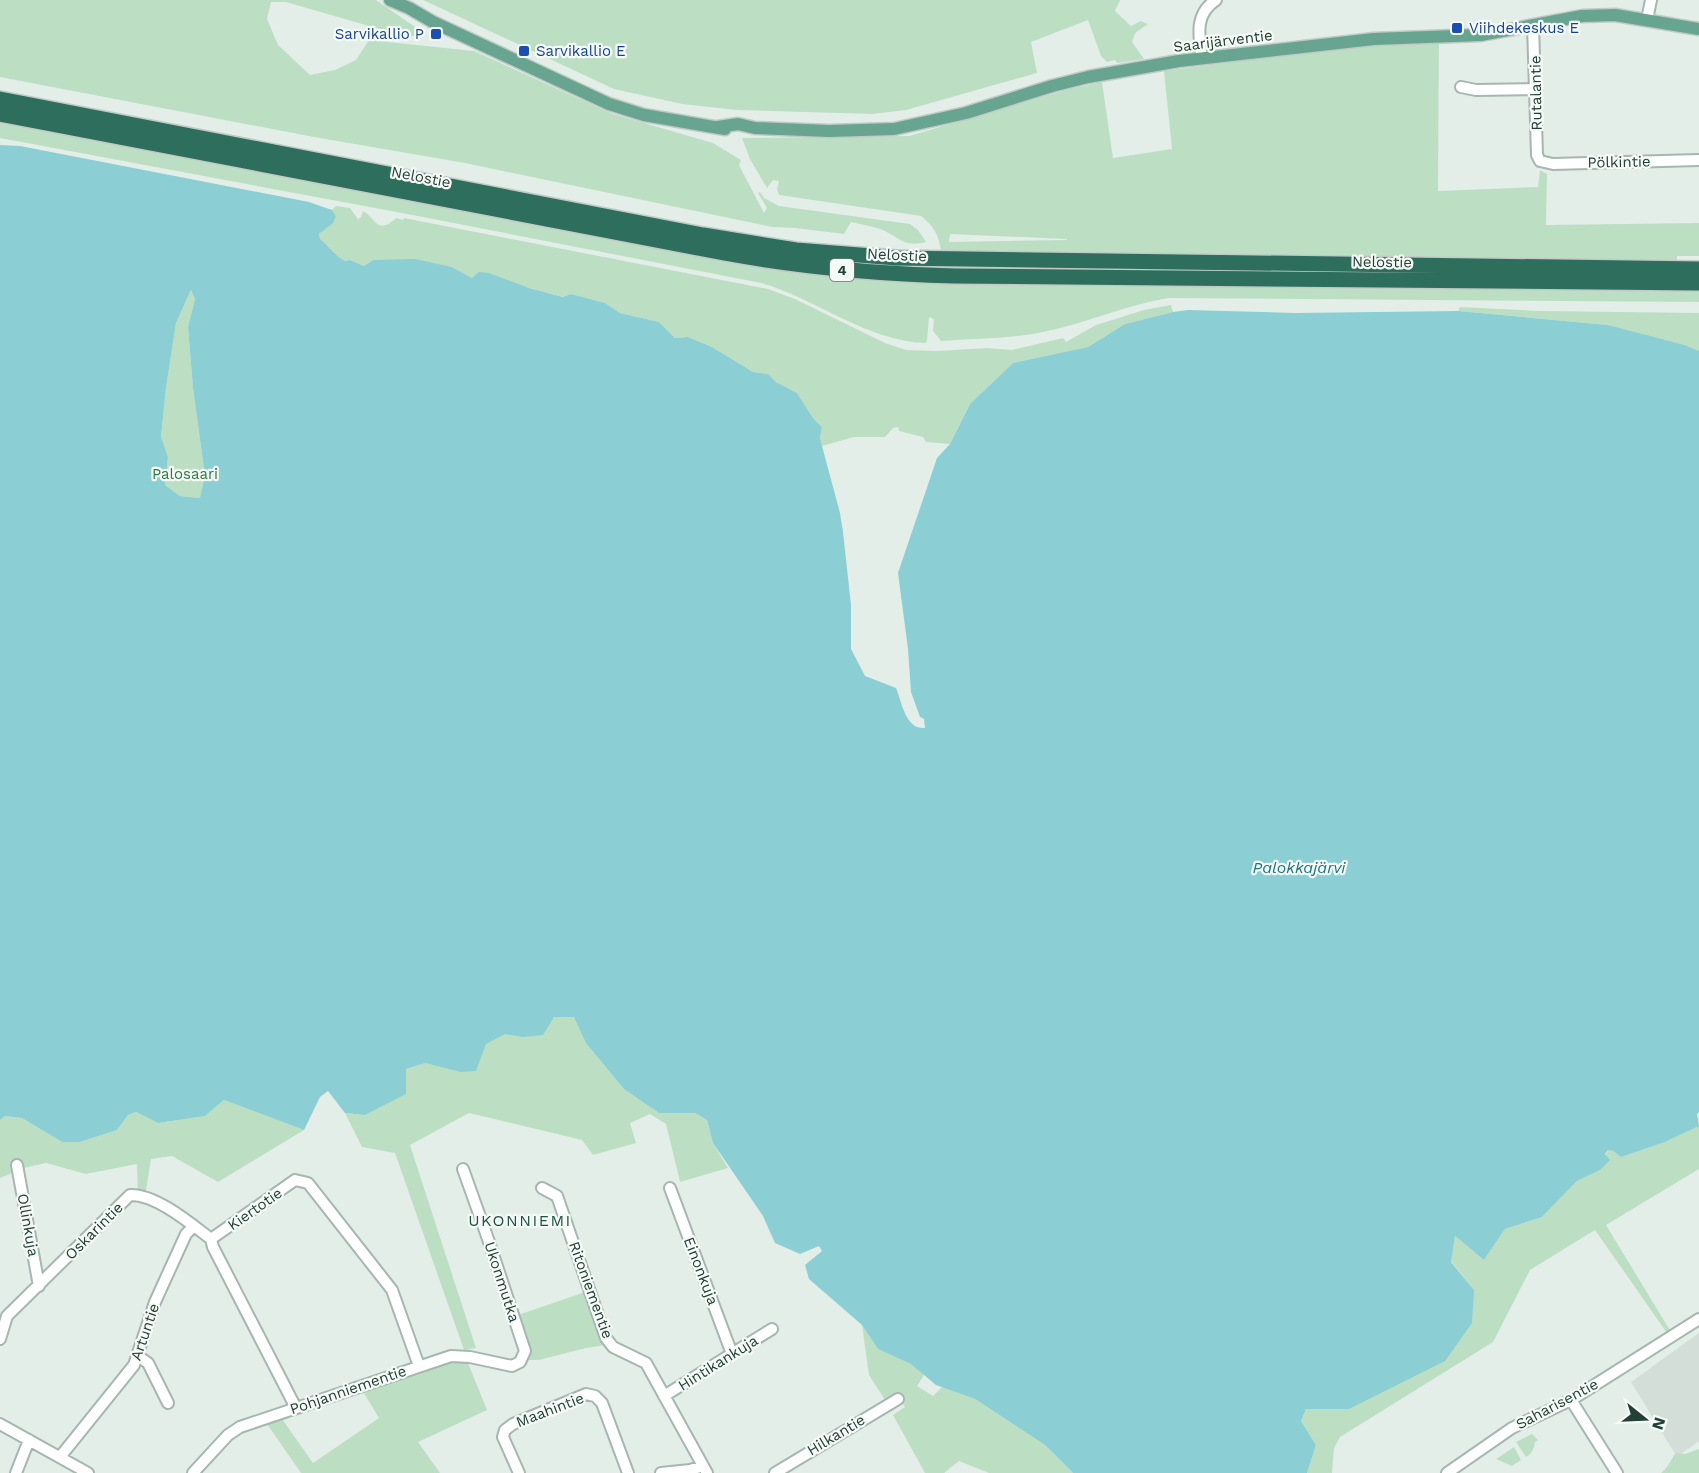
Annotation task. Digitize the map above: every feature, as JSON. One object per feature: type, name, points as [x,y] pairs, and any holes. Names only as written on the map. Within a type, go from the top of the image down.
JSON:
[{"type":"highway","name":"Nelostie","points":[[0,99],[703,235],[838,255],[962,260],[1699,269]]},
{"type":"highway","name":"Nelostie","points":[[0,114],[724,253],[814,267],[891,274],[955,276],[1699,283]]},
{"type":"main road","name":"Saarijärventie","points":[[389,0],[609,104],[644,115],[718,127],[738,124],[755,128],[863,131],[915,125],[966,113],[1088,77],[1202,58],[1374,39],[1481,35],[1557,19],[1598,14],[1699,28]]},
{"type":"street","points":[[1202,58],[1199,24],[1204,11],[1216,0]]},
{"type":"street","points":[[1647,20],[1651,0]]},
{"type":"street","name":"Rutalantie","points":[[1533,25],[1537,155],[1540,161]]},
{"type":"street","points":[[1461,87],[1476,90],[1536,89]]},
{"type":"street","name":"Pölkintie","points":[[1540,161],[1552,164],[1699,160]]},
{"type":"street","name":"Ollinkuja","points":[[17,1165],[39,1286]]},
{"type":"street","name":"Ukonmutka","points":[[463,1169],[525,1351],[520,1362]]},
{"type":"street","name":"Kiertotie","points":[[296,1408],[213,1247],[211,1239],[295,1180],[308,1183],[392,1290],[419,1366]]},
{"type":"street","name":"Ritoniementie","points":[[542,1188],[558,1196],[606,1338],[613,1347],[646,1363],[705,1470]]},
{"type":"street","name":"Einonkuja","points":[[670,1188],[732,1354]]},
{"type":"street","name":"Oskarintie","points":[[0,1339],[4,1312],[39,1286],[130,1195],[145,1197],[194,1226],[211,1239]]},
{"type":"street","name":"Artuntie","points":[[60,1457],[134,1365],[155,1302],[186,1234],[194,1226]]},
{"type":"street","name":"Saharisentie","points":[[1447,1473],[1512,1428],[1571,1400],[1699,1319]]},
{"type":"street","name":"Hintikankuja","points":[[664,1396],[772,1329]]},
{"type":"street","points":[[138,1356],[148,1363],[168,1403]]},
{"type":"street","name":"Pohjanniementie","points":[[193,1473],[228,1435],[240,1427],[419,1366],[451,1356],[512,1366],[520,1362]]},
{"type":"street","name":"Maahintie","points":[[519,1473],[503,1437],[505,1430],[513,1424],[586,1394],[595,1396],[602,1403],[628,1473]]},
{"type":"street","name":"Hilkantie","points":[[775,1473],[898,1399]]},
{"type":"street","points":[[1571,1400],[1617,1473]]},
{"type":"street","points":[[0,1424],[88,1473]]},
{"type":"street","points":[[16,1473],[29,1440]]},
{"type":"street","points":[[661,1473],[705,1470]]},
{"type":"shaded area","points":[[1699,1333],[1699,1441],[1677,1457],[1631,1382]]},
{"type":"green space","points":[[0,0],[376,0],[424,33],[415,36],[400,35],[286,2],[271,2],[267,19],[278,45],[310,75],[335,70],[356,60],[369,40],[474,51],[613,114],[713,143],[741,160],[739,165],[764,213],[767,208],[758,193],[760,192],[764,198],[779,206],[910,224],[918,230],[926,242],[906,242],[880,229],[851,222],[844,234],[772,227],[465,163],[314,137],[0,77]]},
{"type":"green space","points":[[423,0],[1120,0],[1115,11],[1131,26],[1141,21],[1148,24],[1135,33],[1132,42],[1144,59],[1117,63],[1115,60],[1107,62],[1101,56],[1088,20],[1031,42],[1037,73],[906,110],[872,114],[737,110],[682,104],[614,89]]},
{"type":"green space","points":[[1439,41],[1438,191],[1538,187],[1540,170],[1547,174],[1546,225],[1699,223],[1699,256],[1677,256],[1677,261],[941,252],[935,231],[921,216],[779,195],[777,189],[779,181],[773,180],[767,188],[750,159],[742,138],[909,136],[1066,90],[1102,82],[1113,158],[1172,149],[1164,71],[1364,45]],"holes":[[[950,234],[1067,240],[949,242]]]},
{"type":"green space","points":[[0,122],[724,261],[807,274],[862,279],[1000,284],[1699,291],[1699,302],[1168,298],[1136,305],[1059,329],[1005,337],[941,341],[933,331],[934,319],[929,317],[925,343],[903,341],[862,327],[782,290],[761,283],[0,138]]},
{"type":"green space","points":[[336,206],[350,208],[358,219],[363,211],[381,226],[396,218],[403,220],[404,218],[768,289],[795,299],[885,343],[906,350],[987,348],[1012,350],[1063,338],[1066,342],[1096,325],[1144,310],[1171,305],[1173,312],[1125,324],[1088,347],[1013,363],[970,404],[950,444],[926,442],[923,437],[899,431],[898,427],[893,428],[885,437],[854,437],[822,446],[820,438],[822,427],[813,418],[797,393],[776,382],[768,374],[753,372],[712,347],[688,337],[675,338],[659,322],[620,313],[605,303],[571,294],[564,297],[472,278],[452,267],[373,260],[364,266],[350,260],[345,261],[320,239],[319,234],[336,216],[332,210]]},
{"type":"green space","name":"Palosaari","points":[[191,290],[195,299],[188,327],[193,388],[205,476],[201,498],[180,496],[165,485],[168,457],[161,438],[176,323]]},
{"type":"green space","points":[[1460,307],[1541,311],[1699,313],[1699,354],[1608,325],[1458,311]]},
{"type":"green space","points":[[571,1003],[625,1090],[659,1113],[695,1113],[707,1120],[713,1143],[728,1168],[680,1182],[666,1124],[650,1114],[630,1123],[636,1143],[593,1155],[582,1140],[469,1113],[410,1145],[476,1348],[464,1350],[395,1153],[362,1147],[345,1113],[365,1115],[405,1094],[406,1069],[425,1063],[460,1072],[479,1032]]},
{"type":"green space","points":[[224,1100],[304,1130],[218,1182],[172,1156],[151,1159],[145,1197],[138,1196],[137,1164],[86,1174],[46,1163],[24,1168],[0,1178],[0,1120],[5,1116],[22,1118],[62,1142],[80,1142],[117,1130],[128,1115],[136,1112],[158,1123],[205,1116]]},
{"type":"green space","points":[[1699,1126],[1699,1169],[1606,1225],[1671,1332],[1667,1333],[1595,1230],[1530,1270],[1493,1342],[1340,1437],[1334,1448],[1332,1473],[1307,1473],[1316,1445],[1301,1421],[1306,1409],[1349,1409],[1474,1290],[1451,1261],[1455,1236],[1484,1260],[1505,1229],[1542,1217],[1577,1181],[1600,1170],[1608,1150],[1621,1157],[1665,1142]]},
{"type":"green space","points":[[585,1292],[606,1345],[539,1360],[526,1360],[518,1315]]},
{"type":"green space","points":[[862,1325],[878,1349],[912,1364],[924,1375],[917,1386],[933,1396],[942,1387],[975,1399],[1045,1445],[1073,1473],[989,1473],[959,1461],[944,1473],[925,1473],[893,1415],[905,1407],[900,1399],[887,1403],[869,1375]]},
{"type":"green space","points":[[453,1362],[468,1363],[487,1410],[418,1442],[440,1473],[301,1473],[267,1424],[282,1419],[313,1463],[379,1418],[362,1390],[429,1366]]},
{"type":"green space","points":[[1532,1434],[1538,1440],[1526,1457],[1516,1442]]},
{"type":"green space","points":[[1514,1447],[1521,1460],[1512,1466],[1496,1459]]},
{"type":"green space","points":[[1699,1449],[1699,1473],[1661,1473],[1676,1453],[1685,1454]]},
{"type":"water","name":"Palokkajärvi","points":[[0,145],[20,146],[309,202],[332,210],[336,216],[333,223],[319,234],[320,239],[345,261],[350,260],[364,266],[373,260],[415,259],[452,267],[472,278],[479,272],[489,273],[529,288],[563,297],[571,294],[605,303],[620,313],[659,322],[675,338],[688,337],[712,347],[753,372],[768,374],[776,382],[797,393],[813,418],[822,427],[820,438],[843,532],[851,605],[851,649],[865,676],[896,688],[909,720],[913,725],[925,728],[924,719],[920,717],[911,692],[898,573],[937,458],[950,444],[970,404],[1013,363],[1088,347],[1125,324],[1188,310],[1295,313],[1458,311],[1608,325],[1699,351],[1699,1112],[1697,1114],[1699,1126],[1665,1142],[1621,1157],[1608,1150],[1605,1154],[1610,1160],[1600,1170],[1577,1181],[1542,1217],[1505,1229],[1484,1260],[1455,1236],[1451,1262],[1474,1290],[1472,1323],[1445,1361],[1349,1409],[1306,1409],[1301,1421],[1316,1445],[1307,1473],[1073,1473],[1045,1445],[975,1399],[936,1385],[911,1364],[878,1349],[862,1325],[809,1279],[805,1265],[822,1251],[819,1246],[800,1254],[775,1243],[763,1216],[713,1143],[707,1120],[695,1113],[659,1113],[625,1090],[586,1043],[574,1017],[554,1017],[543,1035],[523,1037],[505,1034],[486,1044],[476,1071],[460,1072],[425,1063],[406,1069],[406,1094],[365,1115],[345,1113],[328,1091],[320,1097],[304,1130],[224,1100],[205,1116],[158,1123],[136,1112],[128,1115],[117,1130],[80,1142],[62,1142],[22,1118],[5,1116],[0,1120]],"holes":[[[191,290],[195,299],[188,327],[193,388],[205,476],[200,498],[180,496],[165,485],[168,457],[161,437],[176,323]]]},
{"type":"place","name":"Viihdekeskus E","points":[[1457,28]]},
{"type":"place","name":"Sarvikallio P","points":[[436,34]]},
{"type":"place","name":"Sarvikallio E","points":[[524,51]]},
{"type":"district","name":"UKONNIEMI","points":[[520,1220]]}]
